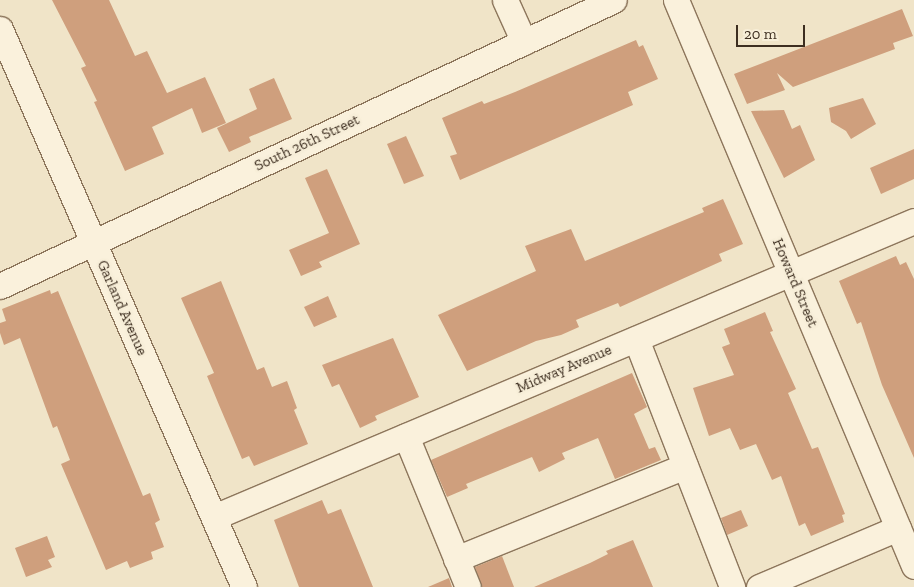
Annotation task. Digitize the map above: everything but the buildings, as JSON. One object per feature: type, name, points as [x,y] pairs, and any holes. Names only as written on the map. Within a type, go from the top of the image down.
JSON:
[{"type":"street","points":[[505,0],[524,42]]},
{"type":"street","name":"South 26th Street","points":[[0,286],[614,0]]},
{"type":"street","name":"Howard Street","points":[[676,0],[914,566]]},
{"type":"street","name":"Garland Avenue","points":[[0,29],[244,587]]},
{"type":"street","name":"Midway Avenue","points":[[214,517],[914,221]]},
{"type":"street","points":[[636,339],[732,587]]},
{"type":"street","points":[[406,436],[468,587]]},
{"type":"street","points":[[456,559],[685,466]]},
{"type":"street","points":[[759,587],[898,528]]}]
